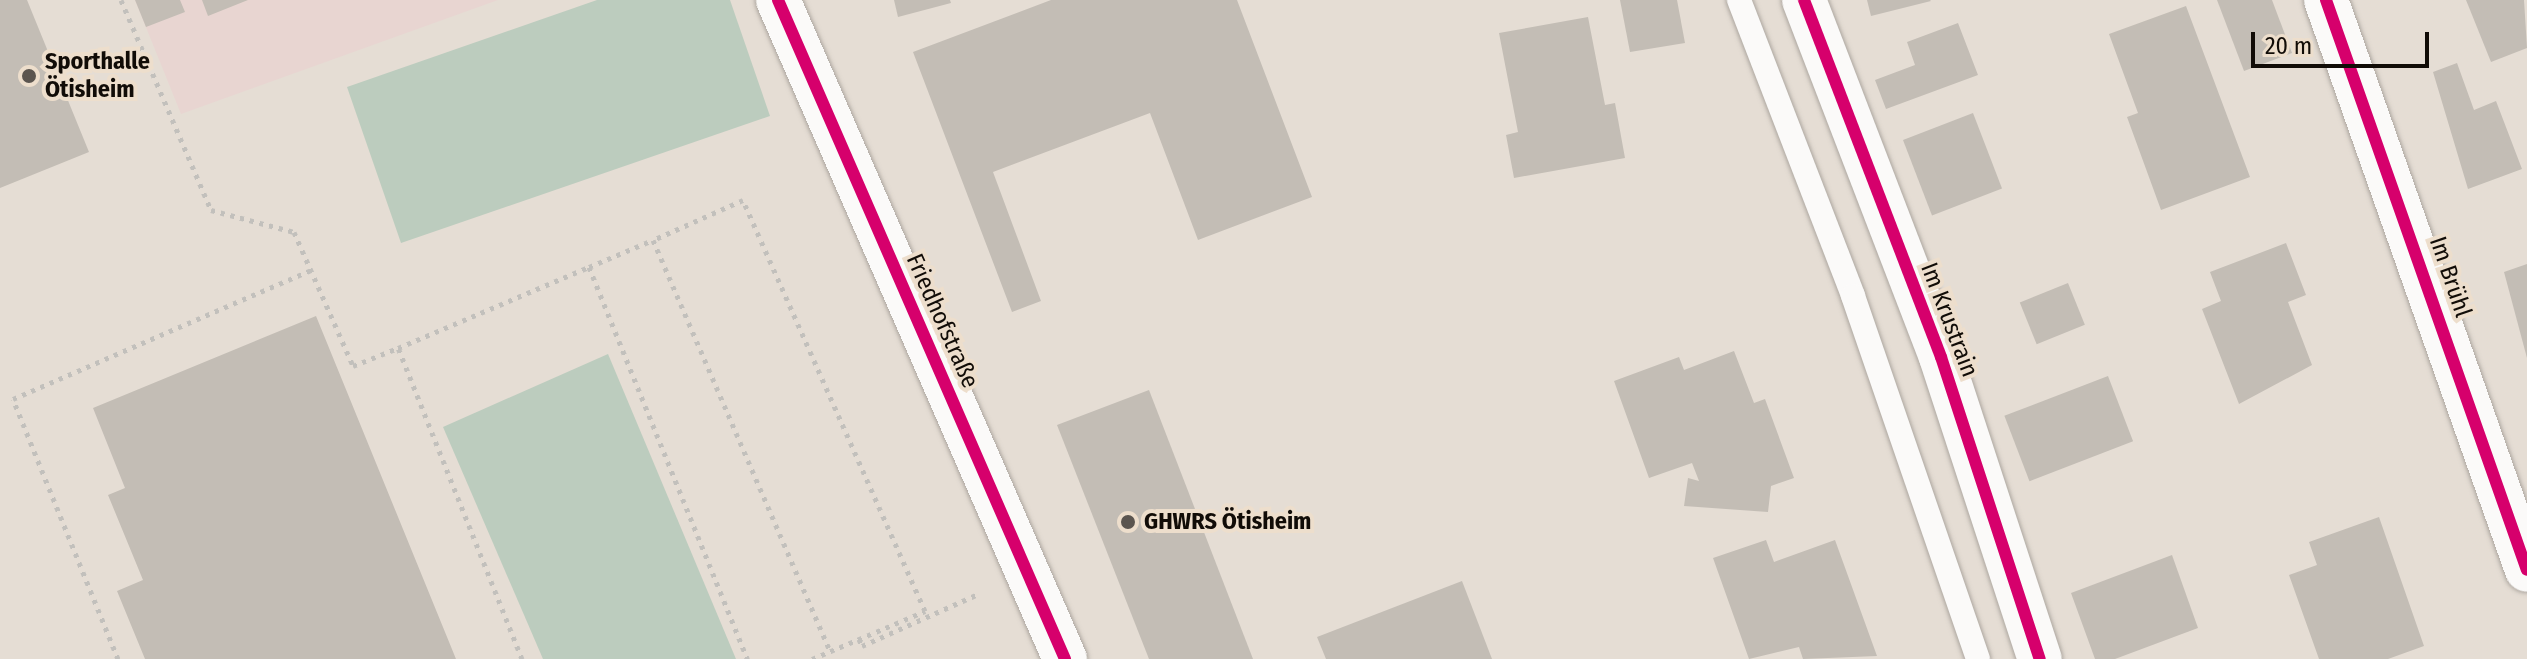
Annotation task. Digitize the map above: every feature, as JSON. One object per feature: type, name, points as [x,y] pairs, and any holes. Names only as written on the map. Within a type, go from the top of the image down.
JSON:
[{"type":"street","name":"Friedhofstraße","points":[[778,0],[1065,659]]},
{"type":"street","name":"Im Krustrain","points":[[1804,0],[1941,357],[2040,659]]},
{"type":"street","name":"Im Brühl","points":[[2326,0],[2527,570]]},
{"type":"lane","points":[[1739,0],[1853,296],[1978,659]]},
{"type":"path","points":[[121,0],[211,210],[294,232],[353,366],[743,200],[925,611],[812,659]]},
{"type":"path","points":[[653,240],[830,651]]},
{"type":"path","points":[[589,267],[747,659]]},
{"type":"path","points":[[118,659],[13,399],[311,270]]},
{"type":"path","points":[[398,348],[522,659]]},
{"type":"path","points":[[859,639],[862,646],[1027,572]]},
{"type":"shaded area","points":[[135,0],[498,0],[181,114]]},
{"type":"green space","points":[[597,0],[730,0],[770,116],[401,243],[347,87]]},
{"type":"green space","points":[[608,354],[736,659],[543,659],[443,427]]},
{"type":"building","name":"Sporthalle Ötisheim","points":[[0,0],[27,0],[89,152],[0,188]]},
{"type":"building","points":[[135,0],[180,0],[185,12],[146,27]]},
{"type":"building","points":[[202,0],[248,0],[208,16]]},
{"type":"building","points":[[894,0],[950,0],[951,3],[898,17]]},
{"type":"building","points":[[1051,0],[1237,0],[1312,197],[1198,240],[1150,113],[993,172],[1041,301],[1012,312],[913,52]]},
{"type":"building","points":[[1620,0],[1677,0],[1685,43],[1630,52]]},
{"type":"building","points":[[1867,0],[1930,0],[1931,1],[1871,16]]},
{"type":"building","points":[[2217,0],[2272,0],[2292,53],[2244,71]]},
{"type":"building","points":[[2466,0],[2524,0],[2527,48],[2491,62]]},
{"type":"building","points":[[2186,6],[2250,177],[2161,210],[2127,117],[2138,113],[2109,34]]},
{"type":"building","points":[[1588,17],[1605,105],[1615,103],[1625,158],[1514,178],[1506,135],[1518,132],[1499,33]]},
{"type":"building","points":[[1958,23],[1978,75],[1886,109],[1875,80],[1915,65],[1907,42]]},
{"type":"building","points":[[2457,63],[2474,110],[2496,101],[2522,169],[2468,189],[2433,72]]},
{"type":"building","points":[[1973,113],[2002,189],[1932,215],[1903,140]]},
{"type":"building","points":[[2286,243],[2306,295],[2288,302],[2312,365],[2239,404],[2202,309],[2221,301],[2210,272]]},
{"type":"building","points":[[2527,264],[2527,358],[2504,272]]},
{"type":"building","points":[[2068,283],[2085,325],[2037,344],[2020,302]]},
{"type":"building","points":[[316,316],[456,659],[145,659],[117,591],[143,580],[108,495],[125,488],[93,408]]},
{"type":"building","points":[[1734,351],[1754,403],[1765,399],[1794,478],[1771,486],[1768,512],[1684,506],[1688,478],[1699,481],[1692,463],[1649,478],[1614,381],[1679,357],[1684,370]]},
{"type":"building","points":[[2108,376],[2133,441],[2029,481],[2004,416]]},
{"type":"building","points":[[1149,390],[1253,659],[1149,659],[1057,425]]},
{"type":"building","points":[[2379,517],[2424,646],[2388,659],[2319,659],[2289,575],[2317,565],[2309,542]]},
{"type":"building","points":[[1766,540],[1774,562],[1835,540],[1877,656],[1803,659],[1799,647],[1749,659],[1713,558]]},
{"type":"building","points":[[2172,555],[2198,628],[2115,659],[2095,659],[2071,593]]},
{"type":"building","points":[[1462,581],[1492,659],[1326,659],[1317,637]]},
{"type":"cycle path","points":[[778,0],[1065,659]]},
{"type":"cycle path","points":[[1804,0],[1941,357],[2040,659]]},
{"type":"cycle path","points":[[2326,0],[2527,570]]},
{"type":"place","name":"Sporthalle Ötisheim","points":[[29,76]]},
{"type":"place","name":"GHWRS Ötisheim","points":[[1128,522]]}]
